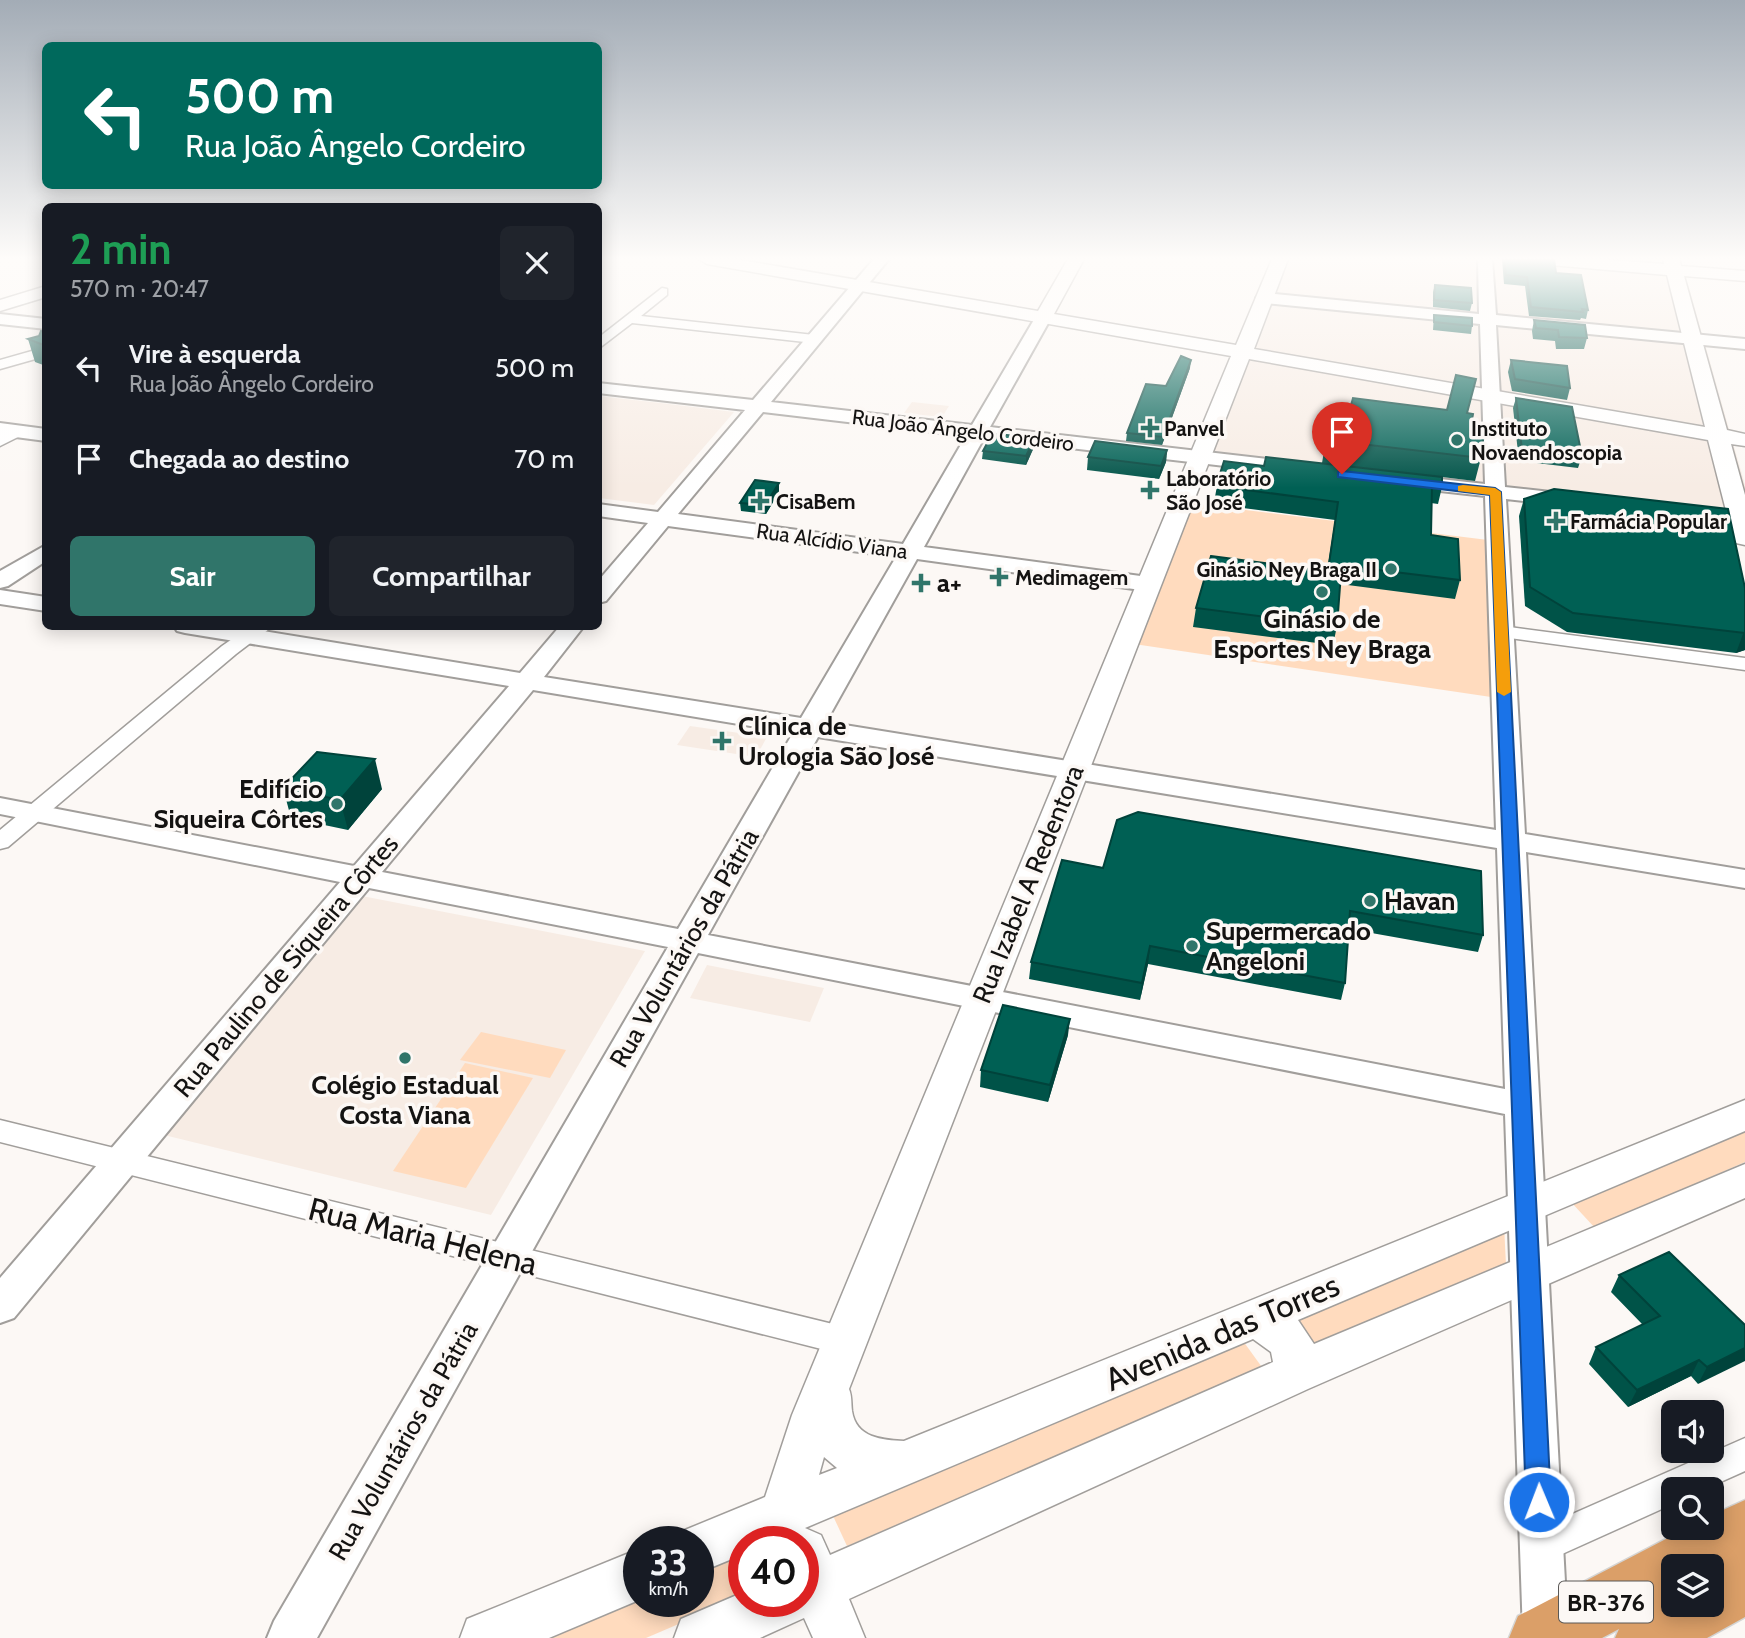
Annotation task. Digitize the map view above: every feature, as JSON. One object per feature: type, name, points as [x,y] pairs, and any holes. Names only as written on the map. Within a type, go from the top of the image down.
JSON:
[{"type":"highway","name":"BR-376","points":[[1697,1554],[1745,1528]]},
{"type":"highway","name":"BR-376","points":[[1543,1636],[1661,1573]]},
{"type":"highway","points":[[1724,1595],[1745,1584]]},
{"type":"highway","name":"BR-376","points":[[1646,1638],[1685,1617]]},
{"type":"main road","points":[[1145,335],[1745,440]]},
{"type":"main road","name":"Rua Izabel A Redentora","points":[[795,1526],[790,1486],[797,1463],[1249,335]]},
{"type":"main road","points":[[1692,335],[1743,526]]},
{"type":"main road","name":"Avenida das Torres","points":[[819,1546],[905,1463],[1745,1115]]},
{"type":"main road","name":"Avenida das Torres","points":[[819,1557],[1292,1376],[1745,1180]]},
{"type":"main road","points":[[1251,1320],[1272,1326],[1289,1340],[1296,1358],[1292,1376]]},
{"type":"main road","points":[[828,1384],[827,1415],[833,1433],[846,1447],[864,1458],[884,1463],[905,1463]]},
{"type":"main road","points":[[486,1638],[623,1581]]},
{"type":"main road","points":[[819,1602],[839,1638]]},
{"type":"main road","name":"Avenida das Torres","points":[[713,1635],[735,1617]]},
{"type":"street","points":[[774,335],[814,340]]},
{"type":"street","points":[[602,591],[818,335]]},
{"type":"street","name":"Rua Voluntários da Pátria","points":[[291,1638],[1032,335]]},
{"type":"street","points":[[1489,335],[1523,1105],[1543,1636]]},
{"type":"street","points":[[1655,335],[1745,344]]},
{"type":"street","points":[[0,365],[42,352]]},
{"type":"street","name":"Rua João Ângelo Cordeiro","points":[[602,388],[1321,472]]},
{"type":"street","points":[[6,434],[42,435]]},
{"type":"street","points":[[1390,480],[1594,503]]},
{"type":"street","name":"Rua Alcídio Viana","points":[[602,511],[1148,584]]},
{"type":"street","points":[[1714,517],[1743,526]]},
{"type":"street","points":[[0,581],[42,554]]},
{"type":"street","points":[[0,597],[42,603]]},
{"type":"street","points":[[233,630],[257,632],[527,682],[1745,878]]},
{"type":"street","name":"Rua Paulino de Siqueira Côrtes","points":[[0,1306],[570,630]]},
{"type":"street","points":[[0,842],[229,650],[257,632]]},
{"type":"street","points":[[1502,632],[1745,664]]},
{"type":"street","points":[[0,806],[1523,1105]]},
{"type":"street","name":"Rua Maria Helena","points":[[0,1130],[845,1341]]},
{"type":"street","points":[[1540,1546],[1745,1454]]},
{"type":"shaded area","points":[[1256,335],[1703,335],[1745,485],[1745,515],[1211,454]]},
{"type":"shaded area","points":[[602,396],[734,412],[654,505],[602,498]]},
{"type":"shaded area","points":[[912,402],[949,406],[942,417],[904,413]]},
{"type":"shaded area","name":"Ginásio de Esportes Ney Braga","points":[[1189,503],[1488,540],[1491,697],[1134,644]]},
{"type":"shaded area","name":"Clínica de Urologia São José","points":[[690,726],[767,737],[756,757],[677,745]]},
{"type":"shaded area","name":"Colégio Estadual Costa Viana","points":[[362,896],[645,951],[491,1215],[164,1135]]},
{"type":"shaded area","points":[[707,965],[824,988],[810,1022],[690,998]]},
{"type":"shaded area","points":[[481,1032],[566,1050],[550,1078],[460,1060]]},
{"type":"shaded area","points":[[465,1063],[533,1078],[466,1188],[393,1171]]},
{"type":"shaded area","points":[[1745,1129],[1745,1162],[1595,1228],[1571,1202]]},
{"type":"shaded area","points":[[1504,1225],[1506,1265],[1314,1346],[1289,1314]]},
{"type":"shaded area","points":[[1238,1334],[1264,1370],[847,1546],[828,1505]]},
{"type":"shaded area","points":[[728,1552],[728,1603],[714,1609],[714,1558]]},
{"type":"shaded area","points":[[623,1596],[623,1617],[695,1617],[646,1638],[522,1638]]},
{"type":"building","points":[[42,335],[42,344],[28,339]]},
{"type":"building","points":[[1587,335],[1587,338],[1559,337]]},
{"type":"building","points":[[1181,356],[1191,360],[1163,437],[1127,433],[1146,384],[1166,386]]},
{"type":"building","points":[[1511,360],[1567,366],[1570,388],[1515,379]]},
{"type":"building","points":[[1456,375],[1476,379],[1467,413],[1473,414],[1470,430],[1484,432],[1481,458],[1326,440],[1329,430],[1344,431],[1353,398],[1447,410]]},
{"type":"building","points":[[1516,398],[1572,407],[1582,456],[1522,450]]},
{"type":"building","points":[[998,434],[1035,438],[1026,456],[983,451],[991,436]]},
{"type":"building","points":[[1095,441],[1167,450],[1161,466],[1088,457]]},
{"type":"building","points":[[1266,457],[1442,477],[1442,487],[1432,485],[1431,535],[1458,539],[1460,580],[1329,564],[1338,502],[1246,490],[1248,484],[1218,480],[1224,461],[1264,466]]},
{"type":"building","points":[[755,480],[779,483],[765,505],[740,503]]},
{"type":"building","points":[[1554,489],[1728,509],[1745,588],[1745,633],[1573,613],[1530,587],[1524,499]]},
{"type":"building","points":[[1211,556],[1341,573],[1337,626],[1196,608]]},
{"type":"building","points":[[317,752],[375,759],[340,800],[283,788]]},
{"type":"building","points":[[1138,812],[1481,871],[1483,935],[1350,911],[1345,983],[1150,946],[1142,983],[1031,962],[1062,860],[1103,868],[1117,820]]},
{"type":"building","points":[[1003,1005],[1070,1019],[1050,1085],[981,1070]]},
{"type":"building","points":[[1669,1252],[1745,1325],[1745,1348],[1707,1367],[1699,1360],[1637,1390],[1596,1347],[1660,1316],[1619,1275]]},
{"type":"slow traffic","points":[[1463,488],[1495,492],[1504,692]]},
{"type":"place","name":"Panvel","points":[[1150,428]]},
{"type":"place","name":"Instituto Novaendoscopia","points":[[1457,440]]},
{"type":"place","name":"Laboratório São José","points":[[1150,490]]},
{"type":"place","name":"CisaBem","points":[[760,501]]},
{"type":"place","name":"Farmácia Popular","points":[[1556,521]]},
{"type":"place","name":"Ginásio Ney Braga II","points":[[1391,569]]},
{"type":"place","name":"Medimagem","points":[[999,577]]},
{"type":"place","name":"a+","points":[[921,583]]},
{"type":"place","name":"Ginásio de Esportes Ney Braga","points":[[1322,592]]},
{"type":"place","name":"Clínica de Urologia São José","points":[[722,741]]},
{"type":"place","name":"Edifício Siqueira Côrtes","points":[[337,804]]},
{"type":"place","name":"Havan","points":[[1370,901]]},
{"type":"place","name":"Supermercado Angeloni","points":[[1192,946]]},
{"type":"place","name":"Colégio Estadual Costa Viana","points":[[405,1058]]},
{"type":"route","points":[[1342,474],[1495,492],[1539,1502]]}]
